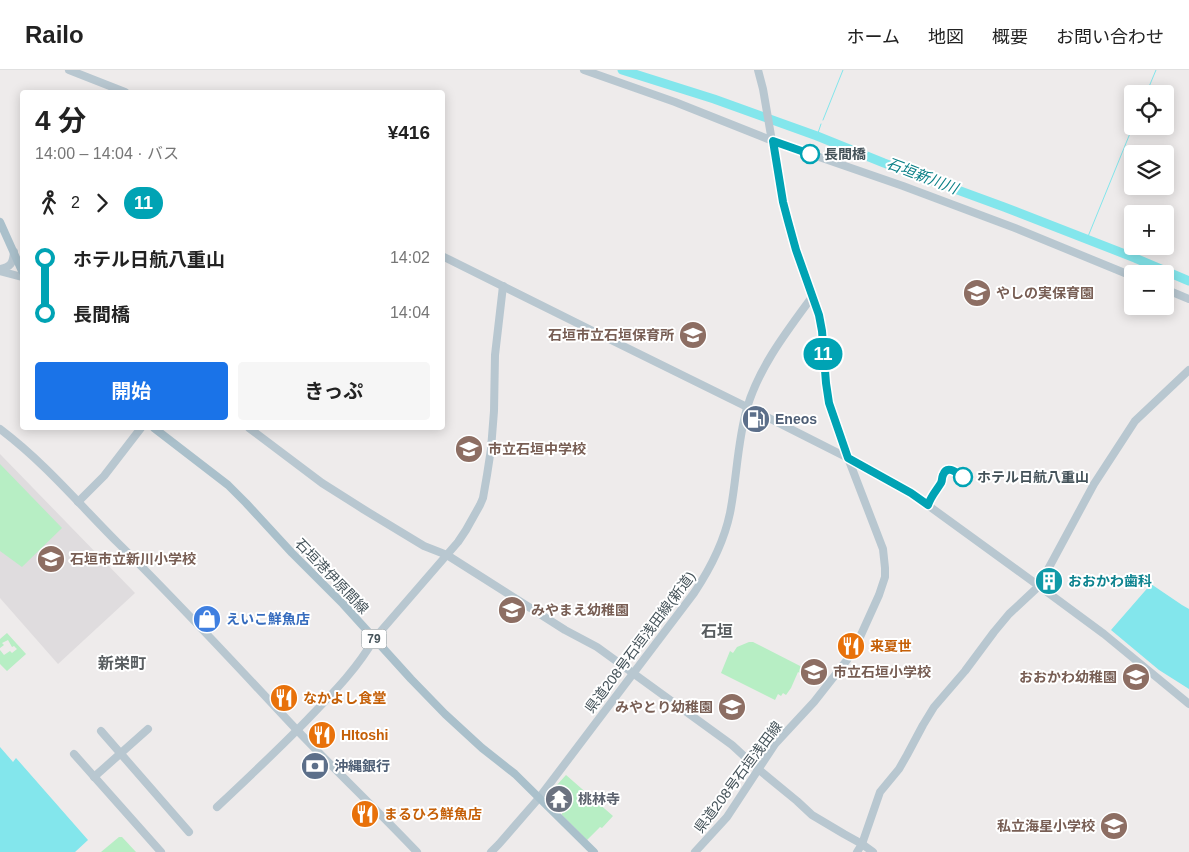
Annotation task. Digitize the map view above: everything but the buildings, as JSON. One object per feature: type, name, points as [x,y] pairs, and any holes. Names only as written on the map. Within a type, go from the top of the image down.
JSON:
[{"type":"main road","points":[[0,222],[20,267]]},
{"type":"main road","name":"石垣港伊原間線","points":[[157,430],[234,491],[304,566],[343,604],[445,714],[482,748],[515,774],[594,852]]},
{"type":"street","points":[[69,70],[120,90]]},
{"type":"street","points":[[584,70],[772,137],[1015,228],[1124,273]]},
{"type":"street","name":"県道208号石垣浅田線","points":[[694,852],[726,817],[775,744],[814,702],[847,660],[860,637],[885,577],[883,549],[829,403],[819,315],[788,221],[780,188],[764,89],[758,70]]},
{"type":"street","points":[[0,270],[10,266],[14,258],[14,252]]},
{"type":"street","points":[[445,258],[848,458],[911,493],[1104,634],[1189,704]]},
{"type":"street","points":[[0,270],[20,276]]},
{"type":"street","points":[[217,807],[297,730],[351,671],[374,639],[447,555],[466,530],[480,505],[483,498],[494,411],[496,346],[502,286]]},
{"type":"street","points":[[1174,293],[1189,299]]},
{"type":"street","name":"県道208号石垣浅田線(新道)","points":[[491,852],[539,798],[694,593],[709,568],[730,515],[738,444],[747,407],[769,360],[812,297]]},
{"type":"street","points":[[858,852],[880,792],[903,762],[934,707],[965,671],[1009,614],[1039,586],[1094,484],[1135,421],[1189,370]]},
{"type":"street","points":[[0,430],[34,456],[50,472],[190,615],[297,730],[417,852]]},
{"type":"street","points":[[78,502],[104,476],[139,430]]},
{"type":"street","points":[[252,430],[322,483],[424,546],[447,555],[565,630],[597,647],[732,745],[812,815],[873,852]]},
{"type":"street","points":[[94,777],[148,730]]},
{"type":"street","points":[[101,731],[189,832]]},
{"type":"street","points":[[74,754],[161,852]]},
{"type":"shaded area","name":"石垣市立新川小学校","points":[[0,454],[135,593],[58,664],[0,598]]},
{"type":"green space","points":[[0,464],[62,528],[22,567],[0,551]]},
{"type":"green space","points":[[7,633],[26,654],[7,671],[0,664],[0,650],[4,655],[10,651],[12,653],[17,649],[14,646],[12,647],[8,640],[2,643],[4,645],[0,648],[0,639]]},
{"type":"green space","points":[[753,642],[804,668],[802,674],[798,672],[786,695],[783,693],[781,696],[778,694],[775,700],[721,673],[730,651],[733,653],[737,647]]},
{"type":"green space","points":[[566,775],[613,816],[587,840],[548,801],[548,795]]},
{"type":"green space","points":[[119,837],[122,837],[136,852],[101,852]]},
{"type":"water","points":[[1151,584],[1189,609],[1189,689],[1159,670],[1111,630]]},
{"type":"water","points":[[0,747],[13,762],[16,758],[88,840],[75,852],[0,852]]},
{"type":"waterway","name":"石垣新川川","points":[[622,70],[714,99],[817,136],[1135,258],[1189,281]]},
{"type":"waterway","points":[[823,120],[843,70]]},
{"type":"waterway","points":[[1150,85],[1156,70]]},
{"type":"waterway","points":[[817,136],[821,124]]},
{"type":"waterway","points":[[1087,239],[1129,135]]},
{"type":"bus line","name":"11","points":[[810,154],[773,141],[788,221],[819,315],[829,403],[848,458],[911,493],[928,505],[930,498],[941,482],[944,472],[953,470],[963,477]]},
{"type":"place","name":"長間橋","points":[[810,154]]},
{"type":"place","name":"やしの実保育園","points":[[977,293]]},
{"type":"place","name":"石垣市立石垣保育所","points":[[693,335]]},
{"type":"place","name":"Eneos","points":[[756,419]]},
{"type":"place","name":"市立石垣中学校","points":[[469,449]]},
{"type":"place","name":"ホテル日航八重山","points":[[963,477]]},
{"type":"place","name":"石垣市立新川小学校","points":[[51,559]]},
{"type":"place","name":"おおかわ歯科","points":[[1049,581]]},
{"type":"place","name":"みやまえ幼稚園","points":[[512,610]]},
{"type":"place","name":"えいこ鮮魚店","points":[[207,619]]},
{"type":"place","name":"来夏世","points":[[851,646]]},
{"type":"place","name":"市立石垣小学校","points":[[814,672]]},
{"type":"place","name":"おおかわ幼稚園","points":[[1136,677]]},
{"type":"place","name":"なかよし食堂","points":[[284,698]]},
{"type":"place","name":"みやとり幼稚園","points":[[732,707]]},
{"type":"place","name":"HItoshi","points":[[322,735]]},
{"type":"place","name":"沖縄銀行","points":[[315,766]]},
{"type":"place","name":"桃林寺","points":[[559,799]]},
{"type":"place","name":"まるひろ鮮魚店","points":[[365,814]]},
{"type":"place","name":"私立海星小学校","points":[[1114,826]]},
{"type":"district","name":"石垣","points":[[717,631]]},
{"type":"district","name":"新栄町","points":[[122,663]]}]
